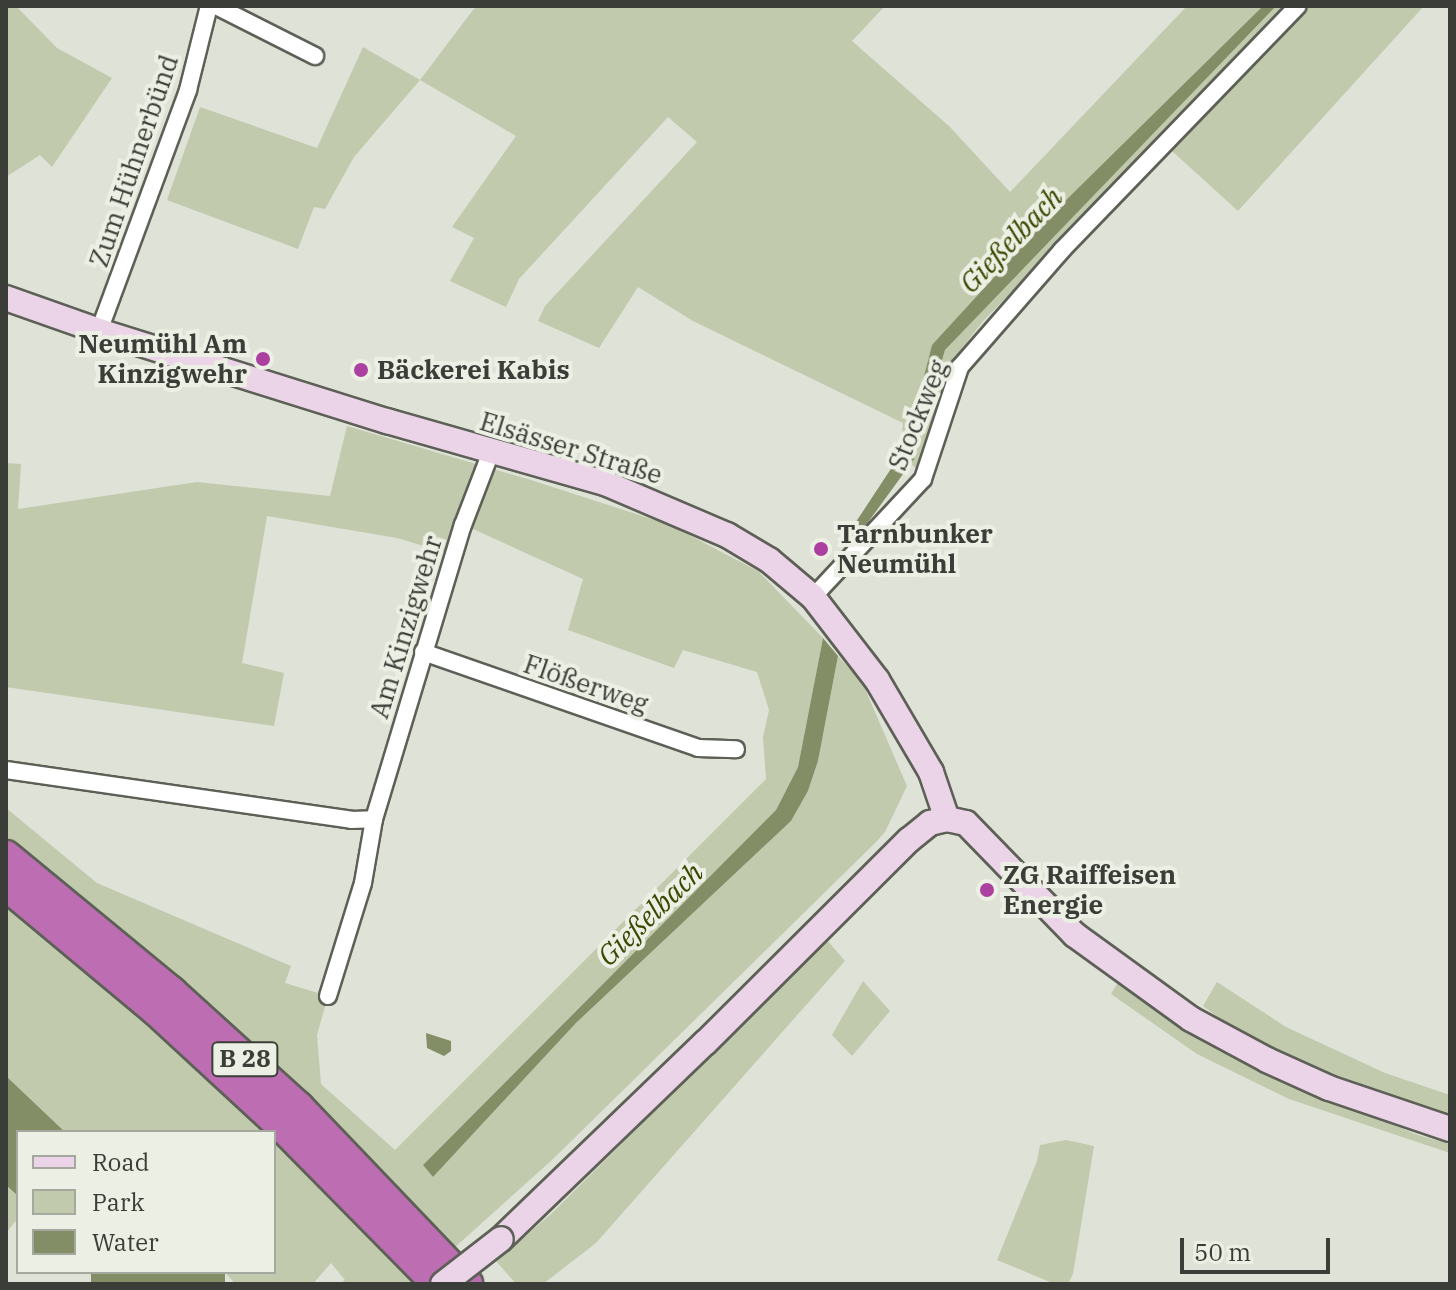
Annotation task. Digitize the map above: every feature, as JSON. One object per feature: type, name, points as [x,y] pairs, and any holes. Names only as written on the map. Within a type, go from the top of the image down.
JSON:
[{"type":"highway","name":"B 28","points":[[6,856],[171,992],[298,1107],[467,1284]]},
{"type":"highway","name":"B 28","points":[[6,885],[156,1010],[283,1127],[440,1284]]},
{"type":"street","name":"Zum Hühnerbünd","points":[[99,331],[188,90],[209,6]]},
{"type":"street","points":[[216,6],[315,56]]},
{"type":"street","name":"Stockweg","points":[[813,597],[923,479],[960,367],[1062,250],[1298,6]]},
{"type":"street","name":"Elsässer Straße","points":[[6,298],[99,331],[491,452],[605,483],[669,508],[769,560],[813,597],[877,680],[931,772],[947,819]]},
{"type":"street","name":"Am Kinzigwehr","points":[[328,996],[363,883],[374,819],[423,652],[491,452]]},
{"type":"street","name":"Flößerweg","points":[[423,652],[698,748],[736,749]]},
{"type":"street","points":[[6,770],[351,820],[374,819]]},
{"type":"street","points":[[440,1284],[501,1239],[620,1127],[909,840],[930,823],[947,819],[966,823],[1075,935],[1191,1019],[1267,1060],[1329,1088],[1450,1129]]},
{"type":"green space","points":[[6,6],[16,6],[57,48],[112,78],[52,167],[40,155],[6,177]]},
{"type":"green space","points":[[476,6],[885,6],[852,41],[949,126],[1010,192],[1187,6],[1263,6],[932,345],[914,421],[900,457],[903,423],[693,321],[638,287],[599,348],[538,321],[545,306],[697,142],[668,117],[519,279],[506,307],[450,281],[474,238],[452,227],[516,136],[420,80]]},
{"type":"green space","points":[[1276,6],[1424,6],[1238,211],[1161,141],[983,321],[949,365],[917,469],[911,464],[945,350]]},
{"type":"green space","points":[[363,47],[420,80],[354,157],[325,209],[314,207],[298,249],[167,200],[200,107],[317,148]]},
{"type":"green space","points":[[347,426],[670,525],[758,571],[823,638],[798,767],[776,810],[423,1165],[433,1177],[576,1023],[791,821],[808,791],[818,761],[838,656],[862,682],[907,786],[885,832],[876,842],[552,1160],[453,1249],[160,965],[6,839],[6,808],[97,883],[291,966],[285,983],[328,996],[317,1035],[321,1084],[395,1150],[766,779],[763,737],[769,710],[757,672],[683,650],[674,668],[568,630],[583,579],[464,525],[454,555],[397,538],[267,516],[242,663],[284,673],[274,726],[6,687],[6,463],[21,464],[18,509],[197,482],[330,496]]},
{"type":"green space","points":[[6,900],[153,1022],[267,1130],[63,1130],[6,1076]]},
{"type":"green space","points":[[827,940],[845,961],[596,1243],[543,1284],[516,1284],[496,1261],[551,1214]]},
{"type":"green space","points":[[1120,979],[1218,1049],[1255,1069],[1418,1135],[1450,1144],[1450,1153],[1289,1099],[1197,1054],[1111,994]]},
{"type":"green space","points":[[863,981],[890,1011],[852,1056],[832,1035]]},
{"type":"green space","points":[[1217,982],[1286,1027],[1385,1073],[1450,1095],[1450,1120],[1363,1089],[1238,1032],[1203,1006]]},
{"type":"green space","points":[[276,1139],[419,1284],[339,1284],[345,1280],[331,1263],[313,1284],[235,1284],[227,1274],[276,1274]]},
{"type":"green space","points":[[1066,1140],[1094,1146],[1073,1274],[1068,1284],[1055,1284],[997,1260],[1037,1161],[1040,1145]]},
{"type":"green space","points":[[6,1185],[16,1194],[16,1220],[6,1233]]},
{"type":"water","points":[[1263,6],[1276,6],[945,350],[914,459],[853,543],[844,540],[906,446],[932,345],[1054,212]]},
{"type":"water","points":[[823,638],[838,656],[818,761],[808,791],[791,821],[576,1023],[433,1177],[423,1165],[776,810],[798,767]]},
{"type":"water","points":[[426,1033],[451,1041],[451,1051],[444,1056],[427,1048]]},
{"type":"water","points":[[6,1076],[63,1130],[16,1130],[16,1194],[6,1185]]},
{"type":"water","points":[[91,1274],[225,1274],[225,1284],[91,1284]]},
{"type":"place","name":"Neumühl Am Kinzigwehr","points":[[263,359]]},
{"type":"place","name":"Bäckerei Kabis","points":[[361,370]]},
{"type":"place","name":"Tarnbunker Neumühl","points":[[821,549]]},
{"type":"place","name":"ZG Raiffeisen Energie","points":[[987,890]]},
{"type":"water label","name":"Gießelbach","points":[[1011,240]]},
{"type":"water label","name":"Gießelbach","points":[[650,914]]}]
